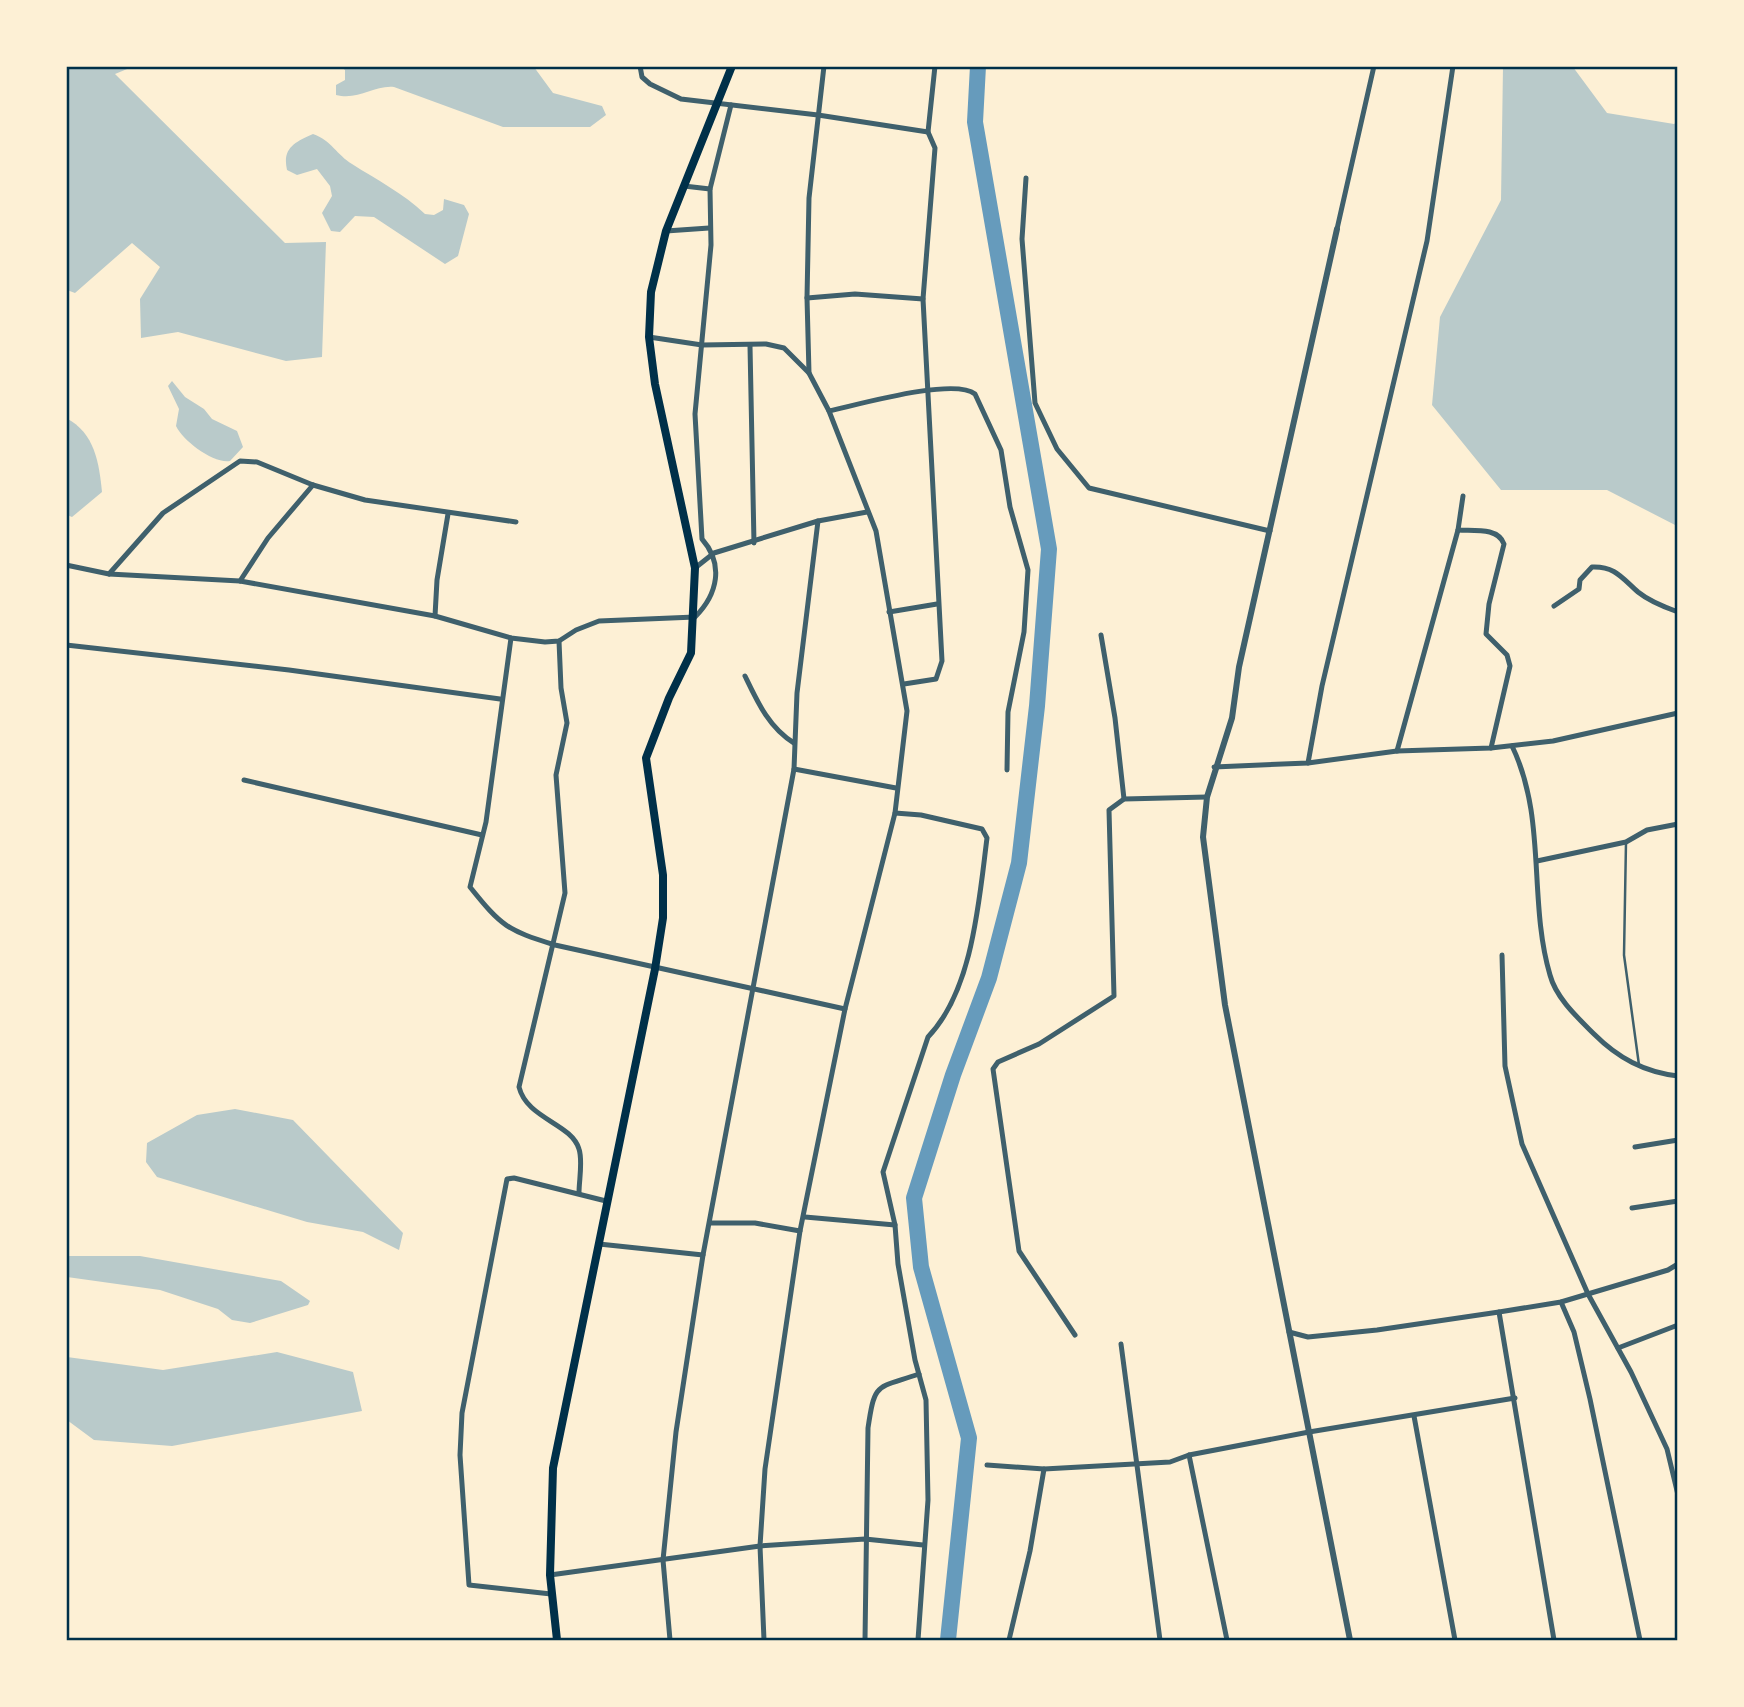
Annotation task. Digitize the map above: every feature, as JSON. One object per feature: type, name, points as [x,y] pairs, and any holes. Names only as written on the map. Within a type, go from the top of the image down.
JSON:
[{"type":"main road","points":[[557,1640],[550,1575],[553,1468],[655,969],[663,918],[663,875],[646,758],[669,698],[691,653],[695,617],[695,568],[655,384],[649,337],[651,292],[666,231],[720,102],[732,66]]},
{"type":"street","points":[[640,66],[642,77],[681,99],[818,115],[928,132]]},
{"type":"street","points":[[810,373],[807,298],[809,198],[824,66]]},
{"type":"street","points":[[1350,1640],[1225,1005],[1203,837],[1207,797],[1214,767],[1232,718],[1239,667],[1374,66]]},
{"type":"street","points":[[1308,763],[1322,686],[1361,531],[1393,381],[1412,314],[1427,241],[1453,66]]},
{"type":"street","points":[[904,684],[936,679],[943,661],[937,604],[935,482],[923,299],[935,148],[928,132],[933,68]]},
{"type":"street","points":[[66,565],[109,574],[240,581],[435,616],[511,638],[545,642],[559,641],[576,630],[599,621],[695,617],[706,607],[716,579],[714,553],[702,539],[695,414],[711,245],[710,189],[731,105]]},
{"type":"street","points":[[1026,178],[1023,239],[1035,403],[1057,449],[1089,488],[1270,531]]},
{"type":"street","points":[[684,186],[710,189]]},
{"type":"street","points":[[666,231],[709,228]]},
{"type":"street","points":[[807,298],[855,294],[923,299]]},
{"type":"street","points":[[649,337],[702,345],[766,344],[783,348],[810,373],[829,411],[876,531],[904,684],[906,711],[895,813],[845,1009],[800,1231],[765,1469],[760,1546],[764,1640]]},
{"type":"street","points":[[750,346],[754,543]]},
{"type":"street","points":[[829,411],[927,390],[960,389],[975,394],[1001,450],[1010,507],[1028,570],[1024,632],[1008,712],[1007,771]]},
{"type":"street","points":[[109,574],[163,513],[240,461],[257,462],[313,485],[365,500],[516,522]]},
{"type":"street","points":[[240,581],[268,538],[313,485]]},
{"type":"street","points":[[1397,751],[1458,530],[1463,496]]},
{"type":"street","points":[[695,568],[714,553],[754,543],[818,521],[867,512]]},
{"type":"street","points":[[435,616],[437,580],[448,514]]},
{"type":"street","points":[[670,1640],[663,1560],[676,1432],[703,1255],[794,769],[794,743],[818,521]]},
{"type":"street","points":[[1458,530],[1495,533],[1502,537],[1504,544],[1489,604],[1486,634],[1507,654],[1510,666],[1491,748]]},
{"type":"street","points":[[1554,606],[1579,589],[1580,580],[1592,567],[1606,566],[1623,575],[1639,593],[1678,612]]},
{"type":"street","points":[[889,612],[937,604]]},
{"type":"street","points":[[1101,635],[1115,718],[1124,799]]},
{"type":"street","points":[[511,638],[482,835],[470,887],[494,918],[516,933],[555,945],[845,1009]]},
{"type":"street","points":[[559,641],[561,688],[567,723],[556,775],[565,893],[555,945],[519,1087],[523,1100],[574,1139],[580,1150],[579,1193]]},
{"type":"street","points":[[66,645],[289,670],[500,699]]},
{"type":"street","points":[[745,676],[762,710],[783,736],[794,743]]},
{"type":"street","points":[[1214,767],[1308,763],[1397,751],[1511,746],[1553,741],[1678,713]]},
{"type":"street","points":[[1511,746],[1524,771],[1536,834],[1540,918],[1550,977],[1572,1012],[1607,1048],[1639,1068],[1678,1076]]},
{"type":"street","points":[[794,769],[896,788]]},
{"type":"street","points":[[244,780],[482,835]]},
{"type":"street","points":[[1075,1335],[1020,1251],[993,1069],[998,1062],[1039,1044],[1114,996],[1109,810],[1124,799],[1207,797]]},
{"type":"street","points":[[895,813],[921,815],[982,829],[986,838],[975,937],[943,1021],[928,1037],[883,1172],[895,1225],[898,1264],[926,1400],[928,1455],[918,1640]]},
{"type":"street","points":[[1537,861],[1626,842],[1647,830],[1678,824]]},
{"type":"street","points":[[1502,955],[1505,1066],[1522,1144],[1588,1294],[1618,1348],[1667,1449],[1678,1495]]},
{"type":"street","points":[[1635,1147],[1678,1140]]},
{"type":"street","points":[[551,1594],[469,1585],[460,1455],[463,1413],[507,1179],[514,1178],[606,1201]]},
{"type":"street","points":[[1632,1208],[1678,1201]]},
{"type":"street","points":[[804,1217],[895,1225]]},
{"type":"street","points":[[711,1223],[755,1223],[800,1231]]},
{"type":"street","points":[[599,1244],[703,1255]]},
{"type":"street","points":[[1289,1332],[1308,1337],[1349,1333],[1561,1302],[1668,1270],[1678,1264]]},
{"type":"street","points":[[1561,1302],[1574,1332],[1590,1399],[1640,1640]]},
{"type":"street","points":[[1499,1312],[1554,1640]]},
{"type":"street","points":[[1618,1348],[1678,1325]]},
{"type":"street","points":[[1121,1345],[1160,1640]]},
{"type":"street","points":[[865,1640],[868,1428],[873,1395],[879,1388],[919,1374]]},
{"type":"street","points":[[987,1465],[1044,1469],[1138,1466],[1170,1462],[1189,1454],[1515,1398]]},
{"type":"street","points":[[1414,1416],[1455,1640]]},
{"type":"street","points":[[1189,1454],[1227,1640]]},
{"type":"street","points":[[1009,1640],[1030,1551],[1044,1469]]},
{"type":"street","points":[[550,1575],[760,1546],[865,1539],[923,1545]]},
{"type":"lane","points":[[1626,842],[1624,955],[1639,1068]]},
{"type":"shaded area","points":[[67,66],[132,67],[115,74],[285,243],[326,242],[322,357],[286,361],[178,332],[141,338],[140,299],[160,267],[132,243],[75,293],[67,290]]},
{"type":"shaded area","points":[[341,67],[534,67],[553,93],[602,106],[606,115],[590,127],[503,127],[394,87],[352,96],[336,95],[336,85],[345,80],[345,70]]},
{"type":"shaded area","points":[[1503,67],[1573,67],[1607,113],[1674,124],[1677,122],[1677,526],[1607,490],[1501,490],[1432,405],[1440,317],[1501,200]]},
{"type":"shaded area","points":[[313,134],[425,214],[434,215],[443,210],[444,199],[464,205],[469,214],[458,256],[445,264],[374,217],[355,216],[340,232],[331,231],[322,213],[332,196],[330,186],[317,169],[297,175],[287,170],[288,151]]},
{"type":"shaded area","points":[[172,381],[185,397],[204,409],[212,419],[237,431],[243,447],[230,461],[208,455],[180,432],[176,426],[179,409],[168,386]]},
{"type":"shaded area","points":[[66,418],[83,432],[94,450],[102,492],[72,517],[67,515]]},
{"type":"shaded area","points":[[235,1109],[293,1120],[403,1233],[399,1250],[363,1232],[307,1222],[157,1177],[146,1162],[147,1143],[197,1115]]},
{"type":"shaded area","points":[[67,1256],[140,1256],[281,1281],[310,1301],[308,1305],[250,1323],[232,1320],[218,1309],[160,1290],[67,1277]]},
{"type":"shaded area","points":[[277,1352],[353,1372],[362,1411],[172,1446],[94,1440],[67,1420],[67,1357],[163,1370]]},
{"type":"waterway","points":[[948,1640],[969,1438],[921,1267],[914,1198],[953,1075],[989,978],[1019,863],[1037,706],[1049,549],[975,122],[978,66]]}]
